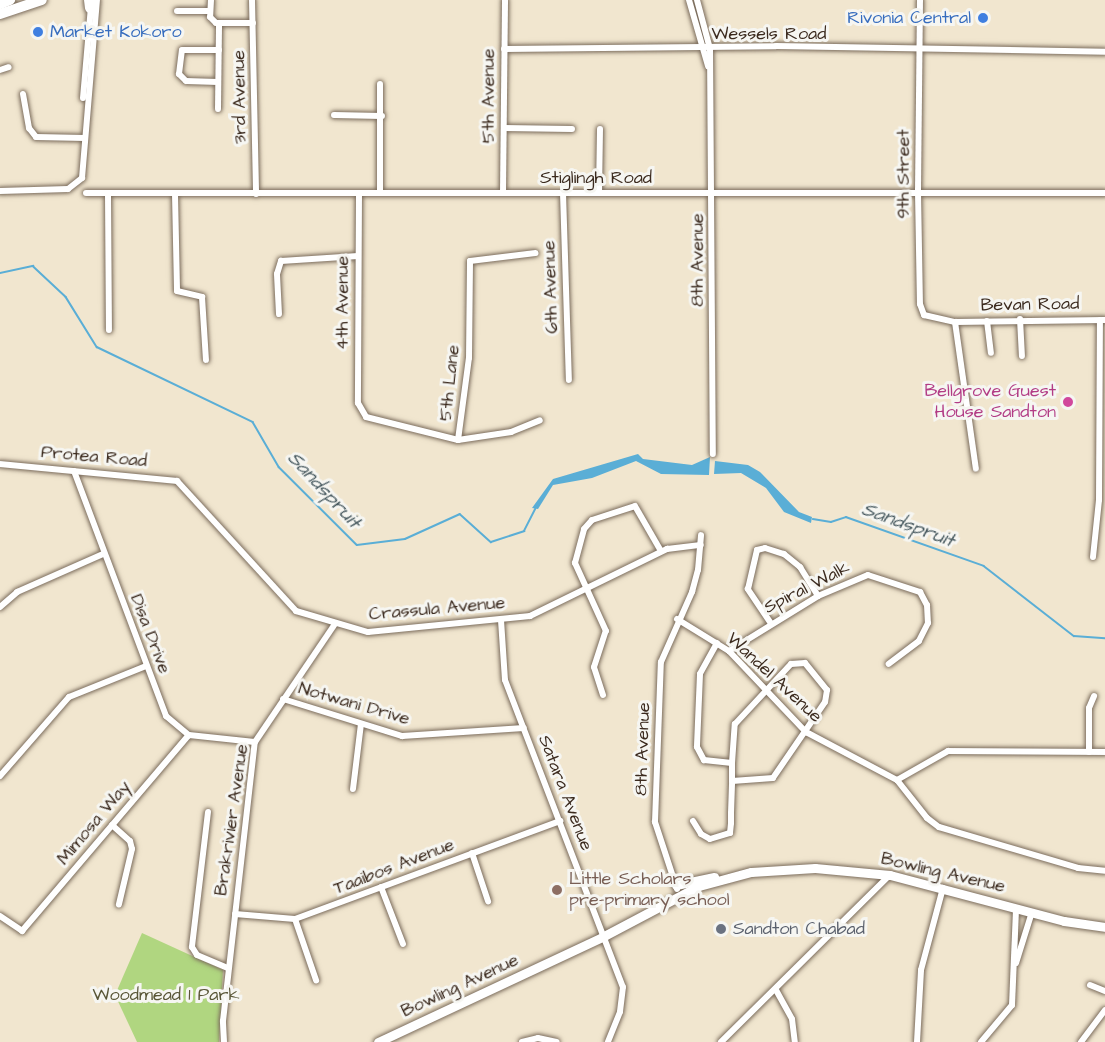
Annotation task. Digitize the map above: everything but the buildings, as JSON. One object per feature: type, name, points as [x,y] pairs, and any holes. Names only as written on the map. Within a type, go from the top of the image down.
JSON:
[{"type":"main road","points":[[0,4],[10,0]]},
{"type":"main road","points":[[0,14],[42,0]]},
{"type":"main road","name":"Bowling Avenue","points":[[378,1042],[604,936],[680,896],[724,877],[768,870],[815,868],[890,875],[1032,912],[1105,927]]},
{"type":"main road","points":[[676,885],[705,878],[724,877]]},
{"type":"street","points":[[211,0],[211,20],[219,24],[253,23]]},
{"type":"street","name":"3rd Avenue","points":[[252,0],[256,194]]},
{"type":"street","name":"5th Avenue","points":[[503,193],[505,0]]},
{"type":"street","points":[[689,0],[707,49]]},
{"type":"street","points":[[697,0],[707,49]]},
{"type":"street","name":"9th Street","points":[[920,0],[918,192],[921,310],[929,319],[955,322]]},
{"type":"street","points":[[84,119],[92,2]]},
{"type":"street","points":[[0,191],[68,189],[80,182],[85,169],[84,119],[92,2]]},
{"type":"street","points":[[177,11],[210,11]]},
{"type":"street","points":[[218,109],[219,24]]},
{"type":"street","name":"Wessels Road","points":[[504,49],[707,49],[776,46],[920,51],[1105,52]]},
{"type":"street","name":"8th Avenue","points":[[707,49],[713,454]]},
{"type":"street","points":[[218,82],[186,81],[178,74],[182,50],[219,50]]},
{"type":"street","points":[[0,70],[9,67]]},
{"type":"street","points":[[380,84],[382,116],[380,193]]},
{"type":"street","points":[[23,94],[29,128],[36,137],[85,138]]},
{"type":"street","points":[[334,115],[382,116]]},
{"type":"street","points":[[504,128],[572,129]]},
{"type":"street","points":[[599,193],[600,129]]},
{"type":"street","name":"Stiglingh Road","points":[[86,193],[1105,193]]},
{"type":"street","name":"6th Avenue","points":[[563,193],[569,380]]},
{"type":"street","points":[[108,194],[109,330]]},
{"type":"street","points":[[175,194],[177,291],[202,297],[206,360]]},
{"type":"street","name":"4th Avenue","points":[[359,194],[360,412]]},
{"type":"street","name":"5th Lane","points":[[360,412],[366,417],[458,440],[469,358],[470,261],[536,253]]},
{"type":"street","points":[[279,314],[277,274],[281,261],[358,256]]},
{"type":"street","points":[[1020,319],[1022,356]]},
{"type":"street","name":"Bevan Road","points":[[955,322],[1020,319],[1103,320]]},
{"type":"street","points":[[1093,557],[1099,500],[1103,320]]},
{"type":"street","points":[[987,321],[991,353]]},
{"type":"street","points":[[955,322],[976,469]]},
{"type":"street","points":[[458,440],[511,432],[540,420]]},
{"type":"street","name":"Protea Road","points":[[0,464],[168,478],[183,485]]},
{"type":"street","name":"Disa Drive","points":[[74,471],[103,554],[164,712],[189,735]]},
{"type":"street","name":"Crassula Avenue","points":[[183,485],[296,611],[335,624],[376,633],[501,620],[546,611],[661,551],[700,545]]},
{"type":"street","points":[[603,695],[594,667],[606,631],[586,591],[575,559],[584,529],[592,520],[630,505],[638,507],[661,551]]},
{"type":"street","name":"8th Avenue","points":[[680,896],[660,844],[655,808],[661,662],[677,619],[695,581],[701,535]]},
{"type":"street","points":[[770,622],[747,589],[757,550],[765,548],[784,554],[801,567],[818,596]]},
{"type":"street","points":[[0,608],[17,592],[103,554]]},
{"type":"street","name":"Spiral Walk","points":[[729,651],[770,622],[818,596],[868,575],[923,594],[928,615],[925,631],[916,645],[889,664]]},
{"type":"street","name":"Wandel Avenue","points":[[677,619],[729,651],[806,732],[897,780],[927,818],[949,832],[1078,868],[1105,871]]},
{"type":"street","name":"Satara Avenue","points":[[501,620],[505,680],[604,936],[624,994],[608,1042]]},
{"type":"street","name":"Brakrivier Avenue","points":[[224,1042],[228,968],[255,742],[335,624]]},
{"type":"street","points":[[717,643],[701,671],[697,747],[705,760],[732,762]]},
{"type":"street","points":[[693,821],[701,834],[710,839],[730,833],[732,762],[735,724],[792,664],[805,663],[828,693],[806,732],[773,778],[732,781]]},
{"type":"street","points":[[0,776],[69,698],[146,666]]},
{"type":"street","points":[[1089,752],[1089,708],[1094,696]]},
{"type":"street","name":"Notwani Drive","points":[[283,699],[361,724],[415,737],[524,728]]},
{"type":"street","points":[[353,789],[361,724]]},
{"type":"street","points":[[189,735],[255,742]]},
{"type":"street","name":"Mimosa Way","points":[[0,916],[22,931],[189,735]]},
{"type":"street","points":[[897,780],[948,751],[1105,752]]},
{"type":"street","points":[[208,812],[192,947],[197,955],[228,968]]},
{"type":"street","name":"Taaibos Avenue","points":[[235,914],[295,919],[560,821]]},
{"type":"street","points":[[112,825],[129,839],[132,849],[119,904]]},
{"type":"street","points":[[472,853],[488,902]]},
{"type":"street","points":[[721,1042],[890,875]]},
{"type":"street","points":[[381,887],[403,944]]},
{"type":"street","points":[[917,1042],[921,970],[943,887]]},
{"type":"street","points":[[981,1042],[1011,1008],[1016,908]]},
{"type":"street","points":[[1015,964],[1032,912]]},
{"type":"street","points":[[295,919],[316,980]]},
{"type":"street","points":[[1090,985],[1105,991]]},
{"type":"street","points":[[776,990],[792,1019],[795,1042]]},
{"type":"street","points":[[1082,1042],[1105,1010]]},
{"type":"street","points":[[522,1042],[538,1038],[557,1042]]},
{"type":"green space","name":"Woodmead 1 Park","points":[[142,933],[223,970],[219,1042],[137,1042],[115,995]]},
{"type":"water","points":[[638,454],[643,459],[692,465],[710,457],[709,475],[661,474],[636,461],[592,478],[553,485],[538,509],[532,508],[553,479]]},
{"type":"water","points":[[715,461],[748,465],[760,472],[799,512],[812,517],[811,523],[784,512],[766,488],[741,473],[714,474]]},
{"type":"waterway","name":"Sandspruit","points":[[0,273],[33,266],[66,297],[97,347],[253,422],[279,467],[357,545],[405,539],[460,514],[491,542],[524,531],[536,507]]},
{"type":"waterway","name":"Sandspruit","points":[[813,519],[831,522],[846,517],[984,566],[1074,636],[1105,638]]},
{"type":"place","name":"Rivonia Central","points":[[983,18]]},
{"type":"place","name":"Market Kokoro","points":[[38,32]]},
{"type":"place","name":"Bellgrove Guest House Sandton","points":[[1068,402]]},
{"type":"place","name":"Little Scholars pre-primary school","points":[[557,890]]},
{"type":"place","name":"Sandton Chabad","points":[[721,929]]}]
